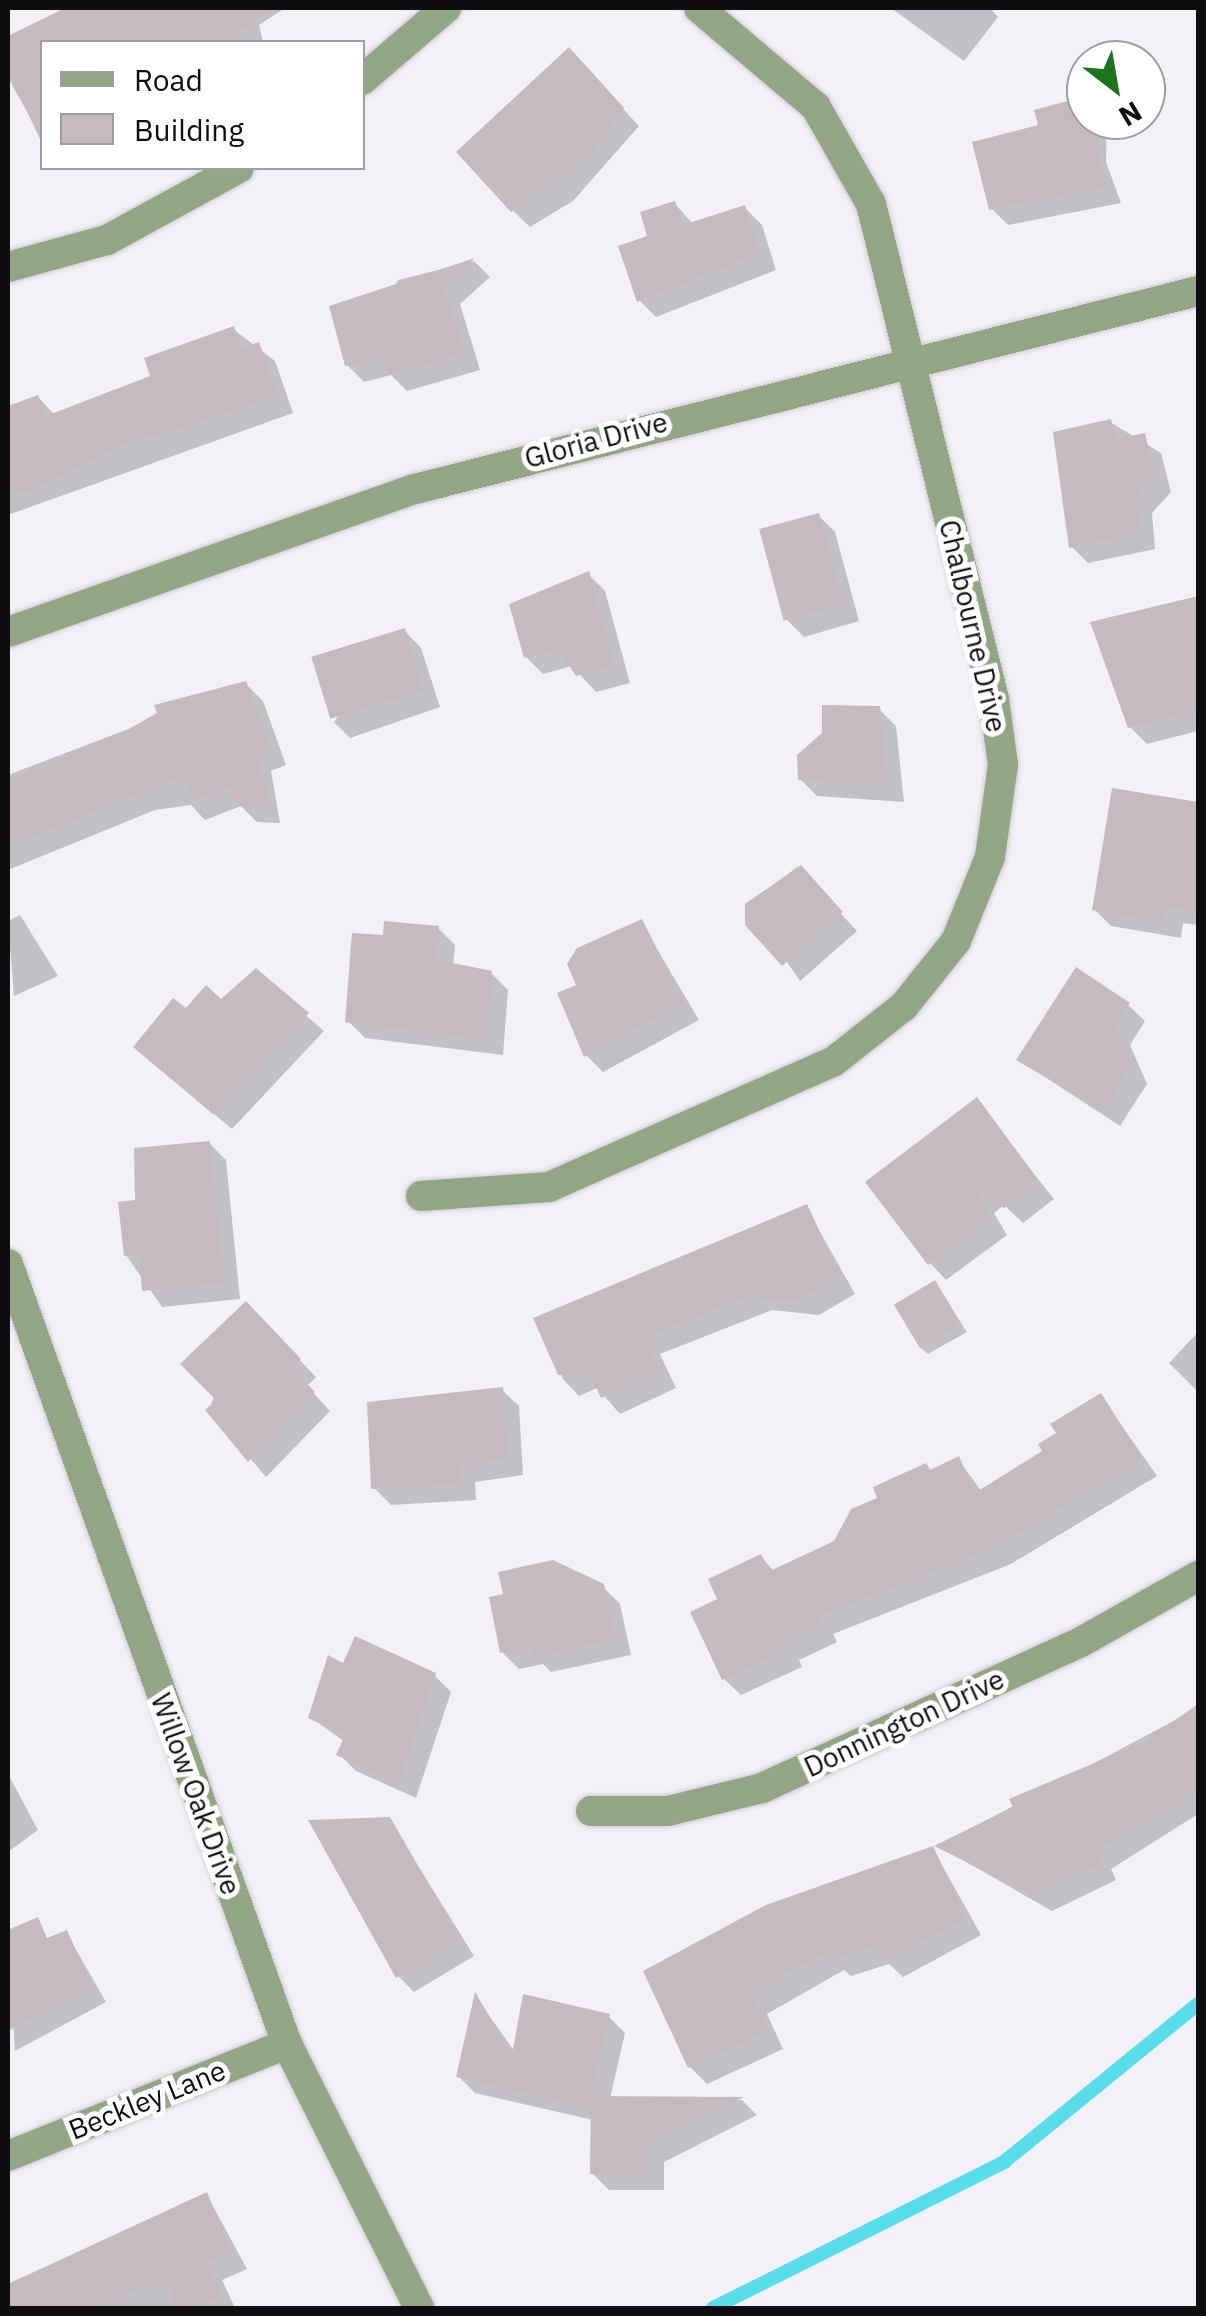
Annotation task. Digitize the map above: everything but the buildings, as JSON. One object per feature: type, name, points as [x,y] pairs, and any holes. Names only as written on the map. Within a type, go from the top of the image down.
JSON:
[{"type":"street","points":[[365,77],[446,8]]},
{"type":"street","name":"Chalbourne Drive","points":[[421,1196],[549,1187],[833,1062],[904,1006],[956,942],[990,858],[1003,765],[912,362],[855,168],[806,97],[699,8]]},
{"type":"street","points":[[8,267],[107,240],[235,170]]},
{"type":"street","name":"Gloria Drive","points":[[8,632],[414,489],[1198,292]]},
{"type":"street","name":"Willow Oak Drive","points":[[8,1264],[287,2044],[419,2308]]},
{"type":"street","name":"Donnington Drive","points":[[591,1811],[668,1811],[762,1788],[1081,1642],[1198,1576]]},
{"type":"street","name":"Beckley Lane","points":[[8,2156],[287,2044]]},
{"type":"waterway","points":[[713,2308],[1004,2162],[1198,2004]]}]
